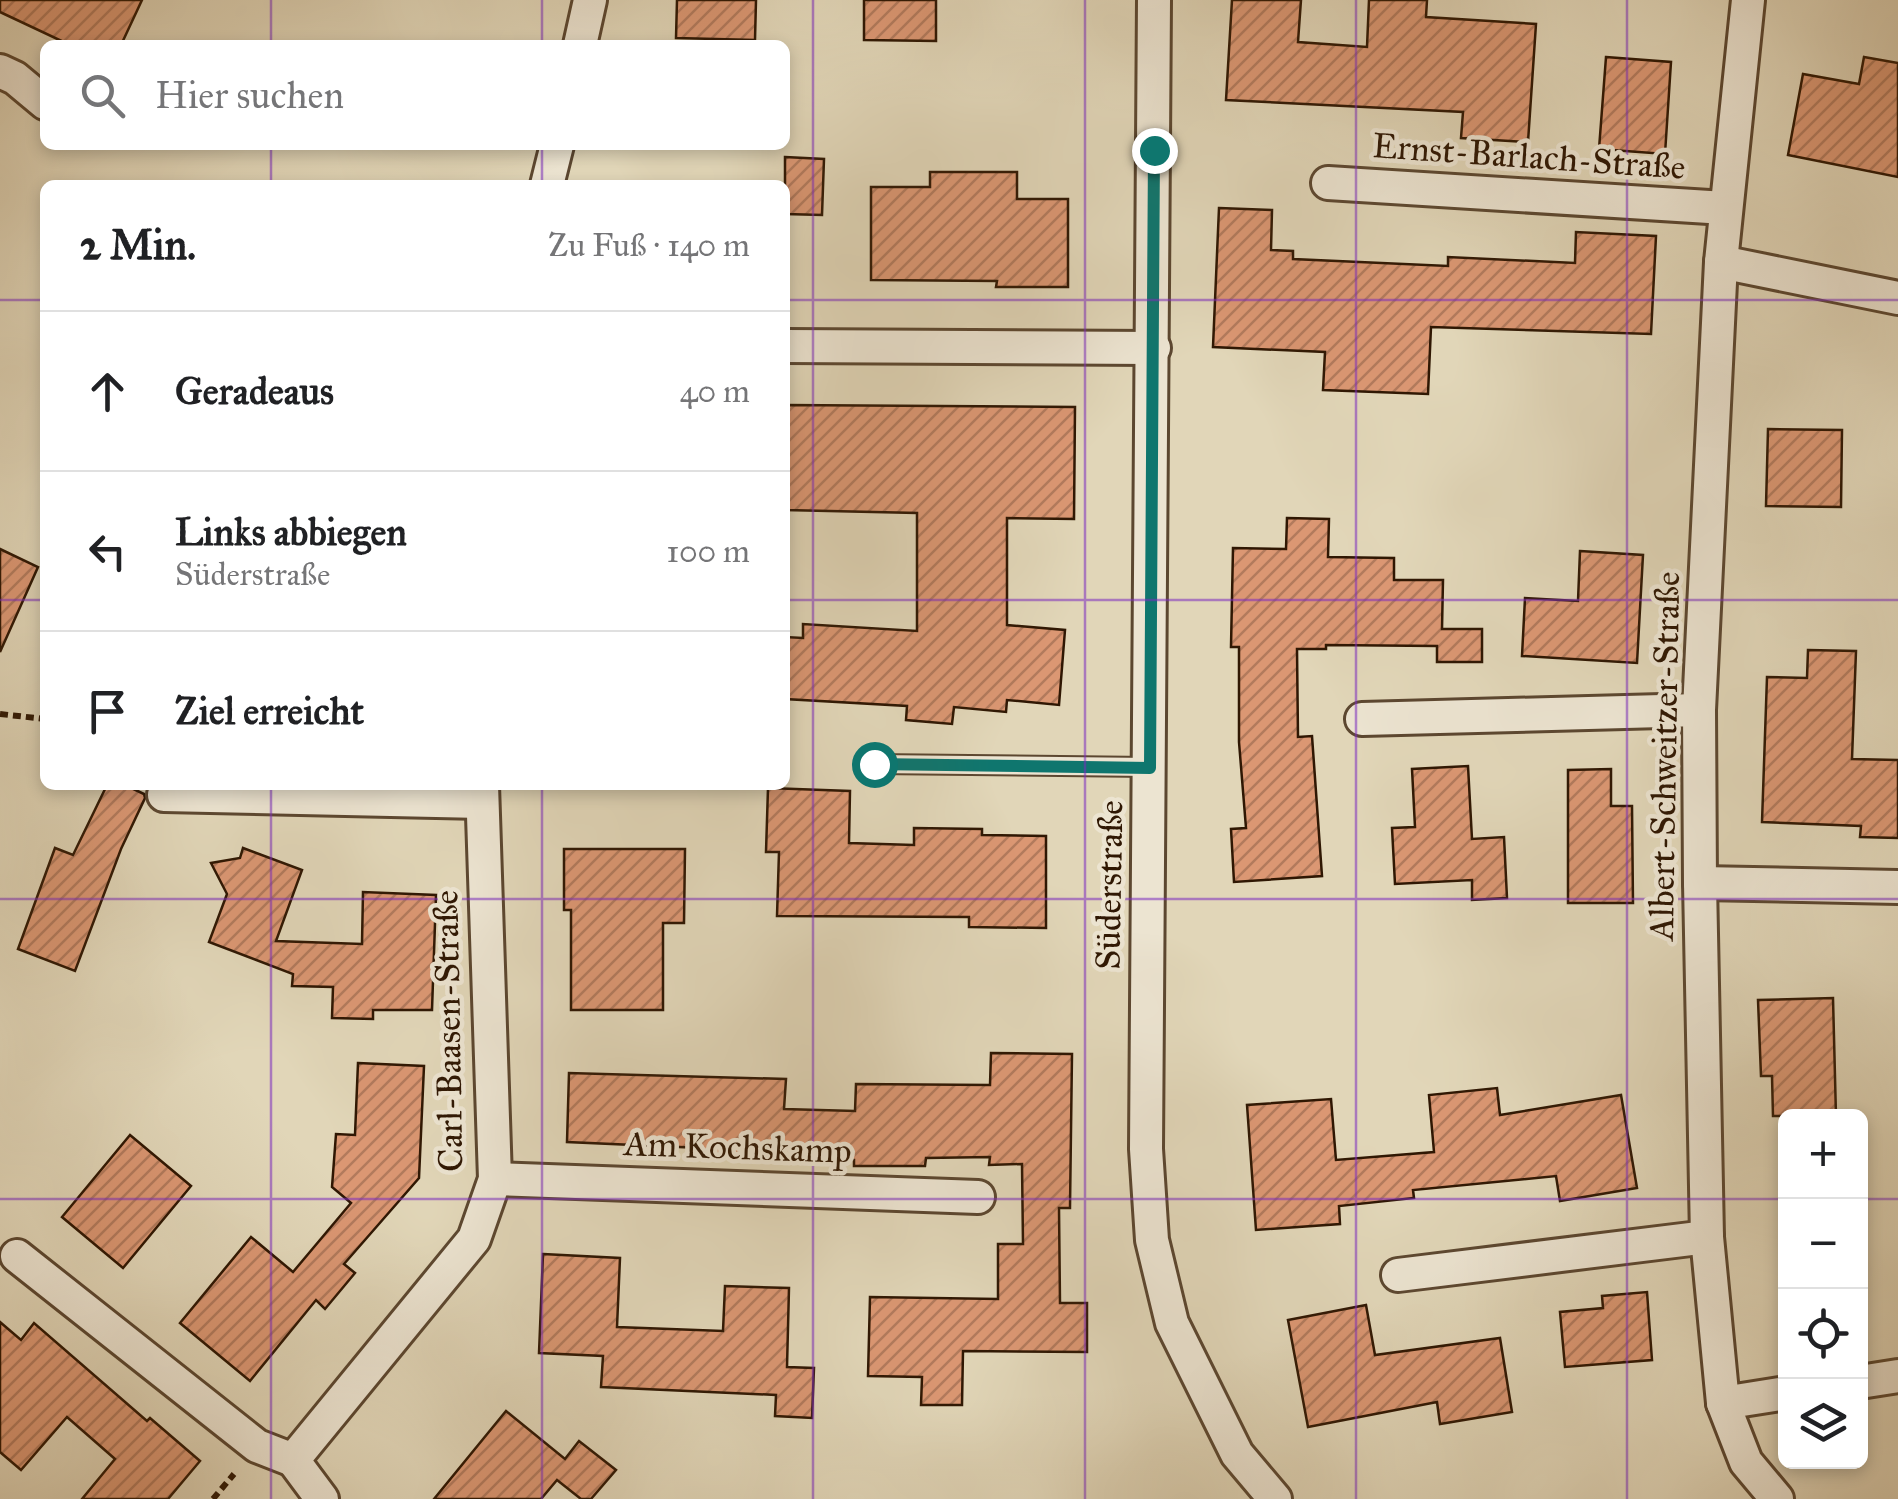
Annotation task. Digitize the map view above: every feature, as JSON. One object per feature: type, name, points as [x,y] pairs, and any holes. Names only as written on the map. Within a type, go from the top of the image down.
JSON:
[{"type":"street","points":[[581,40],[590,0]]},
{"type":"street","name":"Süderstraße","points":[[1154,0],[1146,1149],[1152,1240],[1172,1323],[1237,1454],[1276,1499]]},
{"type":"street","name":"Albert-Schweitzer-Straße","points":[[1748,0],[1721,262],[1700,710],[1700,884],[1707,1237],[1724,1403],[1746,1462],[1777,1499]]},
{"type":"street","points":[[0,70],[40,98]]},
{"type":"street","points":[[549,180],[556,150]]},
{"type":"street","name":"Ernst-Barlach-Straße","points":[[1328,183],[1726,208]]},
{"type":"street","points":[[1721,262],[1898,298]]},
{"type":"street","points":[[790,346],[1154,348]]},
{"type":"street","points":[[1362,719],[1700,710]]},
{"type":"street","points":[[164,795],[482,794]]},
{"type":"street","name":"Carl-Baasen-Straße","points":[[293,1460],[474,1239],[495,1179],[482,794]]},
{"type":"street","points":[[1700,884],[1898,887]]},
{"type":"street","name":"Am Kochskamp","points":[[495,1179],[978,1198]]},
{"type":"street","points":[[1398,1275],[1707,1237]]},
{"type":"street","points":[[17,1256],[257,1446],[293,1460],[322,1499]]},
{"type":"street","points":[[1868,1381],[1898,1376]]},
{"type":"street","points":[[1724,1403],[1778,1395]]},
{"type":"lane","points":[[874,764],[1150,768]]},
{"type":"path","points":[[0,714],[40,718]]},
{"type":"building","points":[[0,0],[142,0],[123,40],[59,40],[0,12]]},
{"type":"building","points":[[677,0],[756,0],[755,40],[676,38]]},
{"type":"building","points":[[864,0],[936,0],[936,41],[864,40]]},
{"type":"building","points":[[1232,0],[1301,0],[1298,42],[1367,47],[1369,0],[1427,0],[1426,17],[1536,24],[1528,142],[1461,138],[1463,112],[1226,100]]},
{"type":"building","points":[[1606,57],[1671,62],[1665,154],[1599,149]]},
{"type":"building","points":[[1864,57],[1898,63],[1898,177],[1788,155],[1803,74],[1859,84]]},
{"type":"building","points":[[785,157],[824,159],[822,215],[790,214],[790,180],[785,180]]},
{"type":"building","points":[[930,172],[1017,172],[1017,199],[1068,199],[1068,287],[996,287],[997,281],[871,280],[871,187],[930,187]]},
{"type":"building","points":[[1219,208],[1272,210],[1271,250],[1293,251],[1293,259],[1448,266],[1448,257],[1575,263],[1576,232],[1656,236],[1651,334],[1431,327],[1428,394],[1323,390],[1325,352],[1213,347]]},
{"type":"building","points":[[790,405],[1075,407],[1074,519],[1007,518],[1007,625],[1065,630],[1059,705],[1007,700],[1006,712],[954,707],[952,724],[906,720],[907,706],[790,699],[790,637],[803,638],[803,624],[917,631],[917,513],[790,510]]},
{"type":"building","points":[[1768,429],[1842,430],[1841,507],[1766,506]]},
{"type":"building","points":[[1287,518],[1329,519],[1328,557],[1394,558],[1394,580],[1443,580],[1442,629],[1482,629],[1482,662],[1437,662],[1437,646],[1326,645],[1326,649],[1297,649],[1298,737],[1312,736],[1322,876],[1234,882],[1231,829],[1246,828],[1239,742],[1239,647],[1231,647],[1233,548],[1286,549]]},
{"type":"building","points":[[0,549],[38,567],[0,652]]},
{"type":"building","points":[[1580,551],[1643,555],[1637,663],[1522,656],[1525,598],[1578,601]]},
{"type":"building","points":[[1808,650],[1856,651],[1852,759],[1898,760],[1898,838],[1860,837],[1861,826],[1762,822],[1767,677],[1807,678]]},
{"type":"building","points":[[1468,766],[1472,839],[1504,837],[1507,898],[1472,900],[1472,880],[1395,884],[1392,828],[1415,827],[1412,769]]},
{"type":"building","points":[[1611,769],[1611,806],[1632,806],[1633,903],[1568,903],[1568,770]]},
{"type":"building","points":[[105,790],[136,790],[144,794],[75,971],[18,949],[55,848],[73,855]]},
{"type":"building","points":[[768,790],[850,791],[849,843],[914,845],[914,828],[982,829],[982,835],[1046,836],[1046,928],[969,927],[969,917],[777,916],[779,852],[766,852]]},
{"type":"building","points":[[243,848],[302,870],[276,941],[362,944],[363,892],[436,895],[432,1010],[373,1010],[373,1019],[332,1018],[333,987],[292,986],[293,974],[209,942],[227,894],[211,863],[240,858]]},
{"type":"building","points":[[564,849],[685,849],[684,923],[663,923],[663,1010],[571,1010],[571,910],[564,910]]},
{"type":"building","points":[[1833,998],[1836,1109],[1778,1109],[1778,1116],[1773,1116],[1772,1076],[1761,1076],[1758,1000]]},
{"type":"building","points":[[991,1053],[1072,1054],[1070,1208],[1059,1208],[1060,1303],[1087,1303],[1087,1352],[963,1351],[962,1405],[921,1405],[922,1377],[868,1376],[870,1297],[998,1299],[998,1244],[1023,1244],[1022,1164],[989,1165],[990,1157],[926,1158],[925,1166],[854,1166],[854,1160],[567,1142],[569,1073],[786,1079],[784,1109],[855,1111],[856,1084],[990,1085]]},
{"type":"building","points":[[358,1063],[424,1066],[419,1178],[344,1264],[355,1273],[325,1309],[316,1300],[250,1381],[180,1323],[251,1237],[293,1272],[351,1203],[332,1187],[336,1134],[355,1135]]},
{"type":"building","points":[[1497,1088],[1500,1115],[1621,1095],[1637,1188],[1560,1201],[1556,1176],[1413,1190],[1414,1198],[1339,1206],[1340,1224],[1256,1230],[1247,1105],[1331,1099],[1336,1160],[1434,1152],[1429,1095]]},
{"type":"building","points":[[130,1135],[191,1186],[123,1268],[62,1217]]},
{"type":"building","points":[[543,1254],[620,1258],[617,1327],[723,1331],[725,1286],[789,1288],[787,1367],[814,1368],[812,1418],[775,1416],[776,1395],[601,1387],[603,1356],[539,1353]]},
{"type":"building","points":[[1647,1292],[1652,1360],[1565,1367],[1560,1312],[1603,1308],[1602,1296]]},
{"type":"building","points":[[1366,1305],[1375,1355],[1500,1338],[1512,1412],[1440,1424],[1437,1402],[1308,1427],[1288,1320]]},
{"type":"building","points":[[0,1322],[21,1340],[34,1323],[147,1421],[150,1418],[200,1461],[168,1499],[82,1499],[115,1459],[67,1417],[21,1470],[0,1452]]},
{"type":"building","points":[[506,1411],[565,1459],[579,1441],[616,1470],[591,1499],[581,1499],[557,1480],[541,1499],[434,1499]]},
{"type":"route","points":[[874,764],[1150,768],[1154,150]]}]
